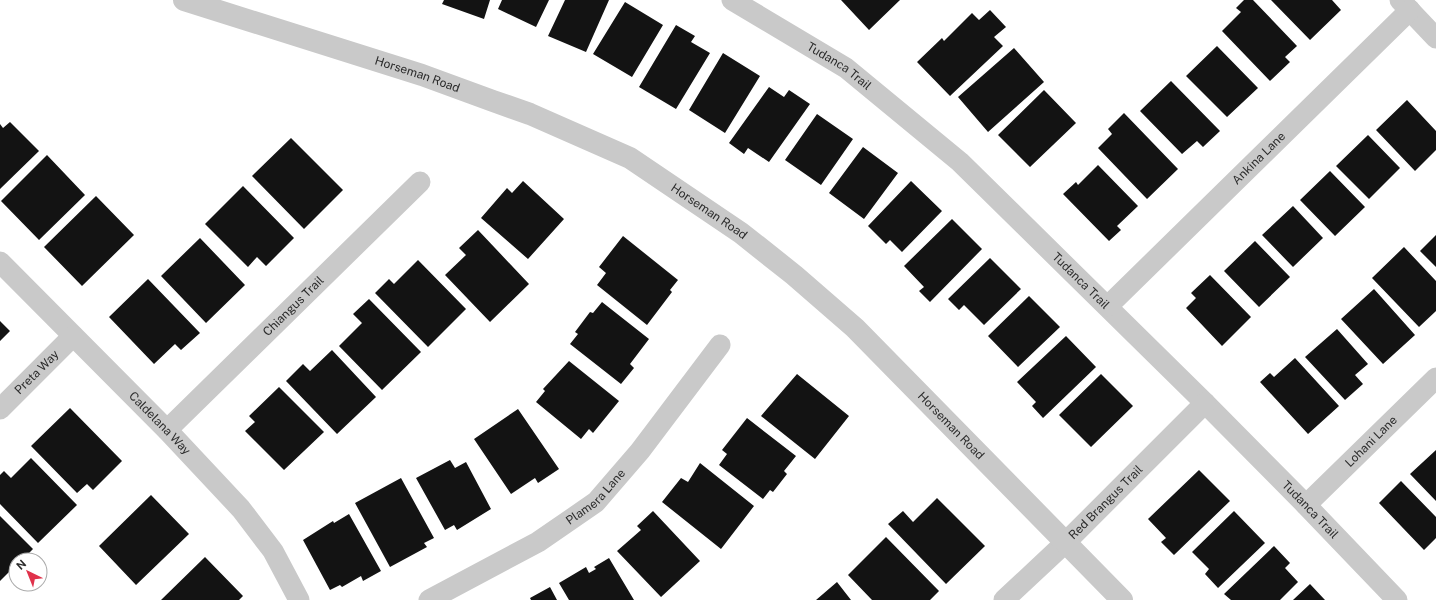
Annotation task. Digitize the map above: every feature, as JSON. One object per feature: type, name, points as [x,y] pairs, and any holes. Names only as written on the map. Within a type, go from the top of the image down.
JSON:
[{"type":"street","name":"Horseman Road","points":[[184,0],[493,100],[530,114],[630,158],[741,233],[794,275],[855,328],[1122,600]]},
{"type":"street","name":"Tudanca Trail","points":[[732,0],[764,8],[852,73],[960,162],[1205,402],[1397,600]]},
{"type":"street","points":[[1405,5],[1436,38]]},
{"type":"street","name":"Ankina Lane","points":[[1108,306],[1405,5]]},
{"type":"street","name":"Chiangus Trail","points":[[167,430],[420,182]]},
{"type":"street","name":"Caldelana Way","points":[[0,262],[167,430],[242,509],[272,550],[299,600]]},
{"type":"street","name":"Preta Way","points":[[0,409],[73,336]]},
{"type":"street","name":"Plamera Lane","points":[[429,600],[538,542],[596,502],[640,451],[720,345]]},
{"type":"street","name":"Lohani Lane","points":[[1306,505],[1436,378]]},
{"type":"street","name":"Red Brangus Trail","points":[[1004,600],[1066,542],[1205,402]]},
{"type":"building","points":[[444,0],[490,0],[484,19],[442,4]]},
{"type":"building","points":[[502,0],[549,0],[536,27],[498,9]]},
{"type":"building","points":[[565,0],[609,0],[586,52],[548,36]]},
{"type":"building","points":[[841,0],[900,0],[869,30]]},
{"type":"building","points":[[1244,0],[1253,0],[1297,46],[1285,57],[1290,62],[1270,81],[1222,31],[1241,12],[1236,8]]},
{"type":"building","points":[[1271,0],[1332,0],[1341,10],[1310,40]]},
{"type":"building","points":[[625,2],[663,25],[632,77],[593,54]]},
{"type":"building","points":[[990,10],[1006,27],[994,37],[1003,46],[950,96],[917,62],[942,38],[944,41],[972,13],[979,20]]},
{"type":"building","points":[[676,25],[695,36],[691,42],[710,53],[676,109],[639,87]]},
{"type":"building","points":[[1217,46],[1258,88],[1227,117],[1186,76]]},
{"type":"building","points":[[1014,48],[1044,82],[988,132],[958,97]]},
{"type":"building","points":[[723,53],[760,76],[725,133],[689,110]]},
{"type":"building","points":[[1171,81],[1220,131],[1203,147],[1197,141],[1182,154],[1140,111]]},
{"type":"building","points":[[769,87],[784,97],[789,90],[810,104],[769,162],[748,148],[744,154],[729,143]]},
{"type":"building","points":[[1044,90],[1076,123],[1030,167],[998,135]]},
{"type":"building","points":[[1407,100],[1436,131],[1436,150],[1415,171],[1376,130]]},
{"type":"building","points":[[1124,113],[1178,169],[1147,199],[1098,148],[1112,134],[1108,129]]},
{"type":"building","points":[[817,114],[853,139],[821,185],[785,160]]},
{"type":"building","points":[[10,122],[39,151],[0,189],[0,124],[3,128]]},
{"type":"building","points":[[1368,135],[1400,168],[1369,199],[1336,166]]},
{"type":"building","points":[[291,138],[343,190],[304,229],[252,176]]},
{"type":"building","points":[[863,147],[898,173],[864,219],[829,193]]},
{"type":"building","points":[[47,155],[85,195],[39,240],[1,201]]},
{"type":"building","points":[[1098,165],[1138,206],[1117,226],[1121,230],[1109,241],[1063,194],[1076,182],[1078,185]]},
{"type":"building","points":[[1330,171],[1365,207],[1335,236],[1300,200]]},
{"type":"building","points":[[523,181],[564,219],[528,259],[481,218],[507,188],[512,193]]},
{"type":"building","points":[[911,181],[942,211],[902,252],[890,240],[886,244],[868,226]]},
{"type":"building","points":[[243,186],[294,238],[266,266],[257,257],[248,267],[205,224]]},
{"type":"building","points":[[96,196],[134,235],[82,286],[44,247]]},
{"type":"building","points":[[1293,206],[1323,238],[1293,267],[1262,235]]},
{"type":"building","points":[[952,219],[982,249],[930,302],[919,291],[924,287],[904,266]]},
{"type":"building","points":[[478,230],[529,284],[490,322],[445,275],[466,255],[459,248]]},
{"type":"building","points":[[1436,235],[1436,267],[1420,251]]},
{"type":"building","points":[[623,236],[678,280],[670,290],[672,292],[647,325],[597,285],[606,273],[599,267]]},
{"type":"building","points":[[200,238],[245,285],[206,323],[161,276]]},
{"type":"building","points":[[1255,241],[1290,277],[1259,307],[1224,271]]},
{"type":"building","points":[[1404,247],[1436,281],[1436,311],[1419,327],[1372,278]]},
{"type":"building","points":[[990,258],[1021,289],[984,325],[964,305],[959,310],[948,299]]},
{"type":"building","points":[[418,260],[466,309],[428,347],[375,293],[389,279],[394,284]]},
{"type":"building","points":[[1210,275],[1251,317],[1222,346],[1186,308],[1196,298],[1191,293]]},
{"type":"building","points":[[148,279],[200,333],[181,350],[175,344],[154,364],[109,317]]},
{"type":"building","points":[[1374,289],[1415,335],[1383,364],[1341,319]]},
{"type":"building","points":[[1029,296],[1060,327],[1018,367],[988,336]]},
{"type":"building","points":[[369,299],[421,352],[382,390],[339,346],[362,323],[353,314]]},
{"type":"building","points":[[602,302],[649,339],[630,364],[634,368],[621,384],[570,344],[578,334],[575,332],[590,312],[593,313]]},
{"type":"building","points":[[0,321],[10,331],[0,341]]},
{"type":"building","points":[[1337,329],[1368,364],[1355,375],[1363,384],[1345,400],[1305,357]]},
{"type":"building","points":[[1066,336],[1096,367],[1043,418],[1032,406],[1036,402],[1017,382]]},
{"type":"building","points":[[332,350],[376,397],[337,434],[286,381],[303,364],[310,371]]},
{"type":"building","points":[[1295,358],[1339,406],[1308,434],[1260,382],[1270,373],[1274,377]]},
{"type":"building","points":[[569,361],[619,401],[593,433],[589,429],[581,439],[536,402],[545,391],[543,389]]},
{"type":"building","points":[[797,374],[849,416],[815,459],[761,416]]},
{"type":"building","points":[[1101,374],[1133,406],[1091,447],[1059,415]]},
{"type":"building","points":[[279,387],[324,432],[284,470],[245,431],[255,422],[249,416]]},
{"type":"building","points":[[70,408],[122,461],[93,490],[87,484],[77,493],[31,446]]},
{"type":"building","points":[[518,409],[559,469],[538,483],[535,478],[511,494],[474,439]]},
{"type":"building","points":[[747,418],[796,456],[784,471],[787,474],[773,492],[770,490],[763,499],[719,465],[727,454],[722,450]]},
{"type":"building","points":[[1436,450],[1436,501],[1410,474]]},
{"type":"building","points":[[31,458],[77,505],[38,543],[0,504],[0,475],[4,471],[11,478]]},
{"type":"building","points":[[450,460],[455,468],[466,462],[491,509],[457,530],[454,525],[445,530],[416,478]]},
{"type":"building","points":[[700,463],[754,506],[721,549],[662,502],[681,478],[688,482]]},
{"type":"building","points":[[1199,470],[1230,501],[1174,555],[1161,542],[1166,538],[1148,519]]},
{"type":"building","points":[[401,478],[434,538],[424,543],[427,547],[390,567],[355,503]]},
{"type":"building","points":[[1401,481],[1436,517],[1436,538],[1424,550],[1379,503]]},
{"type":"building","points":[[151,495],[189,534],[136,585],[99,546]]},
{"type":"building","points":[[937,498],[985,546],[946,584],[888,524],[903,511],[913,522]]},
{"type":"building","points":[[653,511],[700,561],[661,597],[617,551],[641,530],[637,526]]},
{"type":"building","points":[[1234,511],[1265,543],[1218,588],[1205,574],[1209,569],[1192,552]]},
{"type":"building","points":[[349,514],[381,571],[363,581],[361,576],[342,587],[340,585],[330,590],[303,540],[333,521],[334,523]]},
{"type":"building","points":[[0,516],[33,549],[30,552],[8,552],[8,573],[0,581]]},
{"type":"building","points":[[886,537],[939,591],[930,600],[872,600],[848,575]]},
{"type":"building","points":[[1274,546],[1290,563],[1285,568],[1298,582],[1280,600],[1231,600],[1224,594]]},
{"type":"building","points":[[205,557],[243,596],[239,600],[161,600]]},
{"type":"building","points":[[609,558],[634,600],[569,600],[559,583],[586,567],[589,573],[596,569],[594,567]]},
{"type":"building","points":[[837,582],[851,600],[816,600]]},
{"type":"building","points":[[1310,584],[1325,600],[1293,600]]},
{"type":"building","points":[[550,587],[557,600],[531,600],[530,598]]}]
